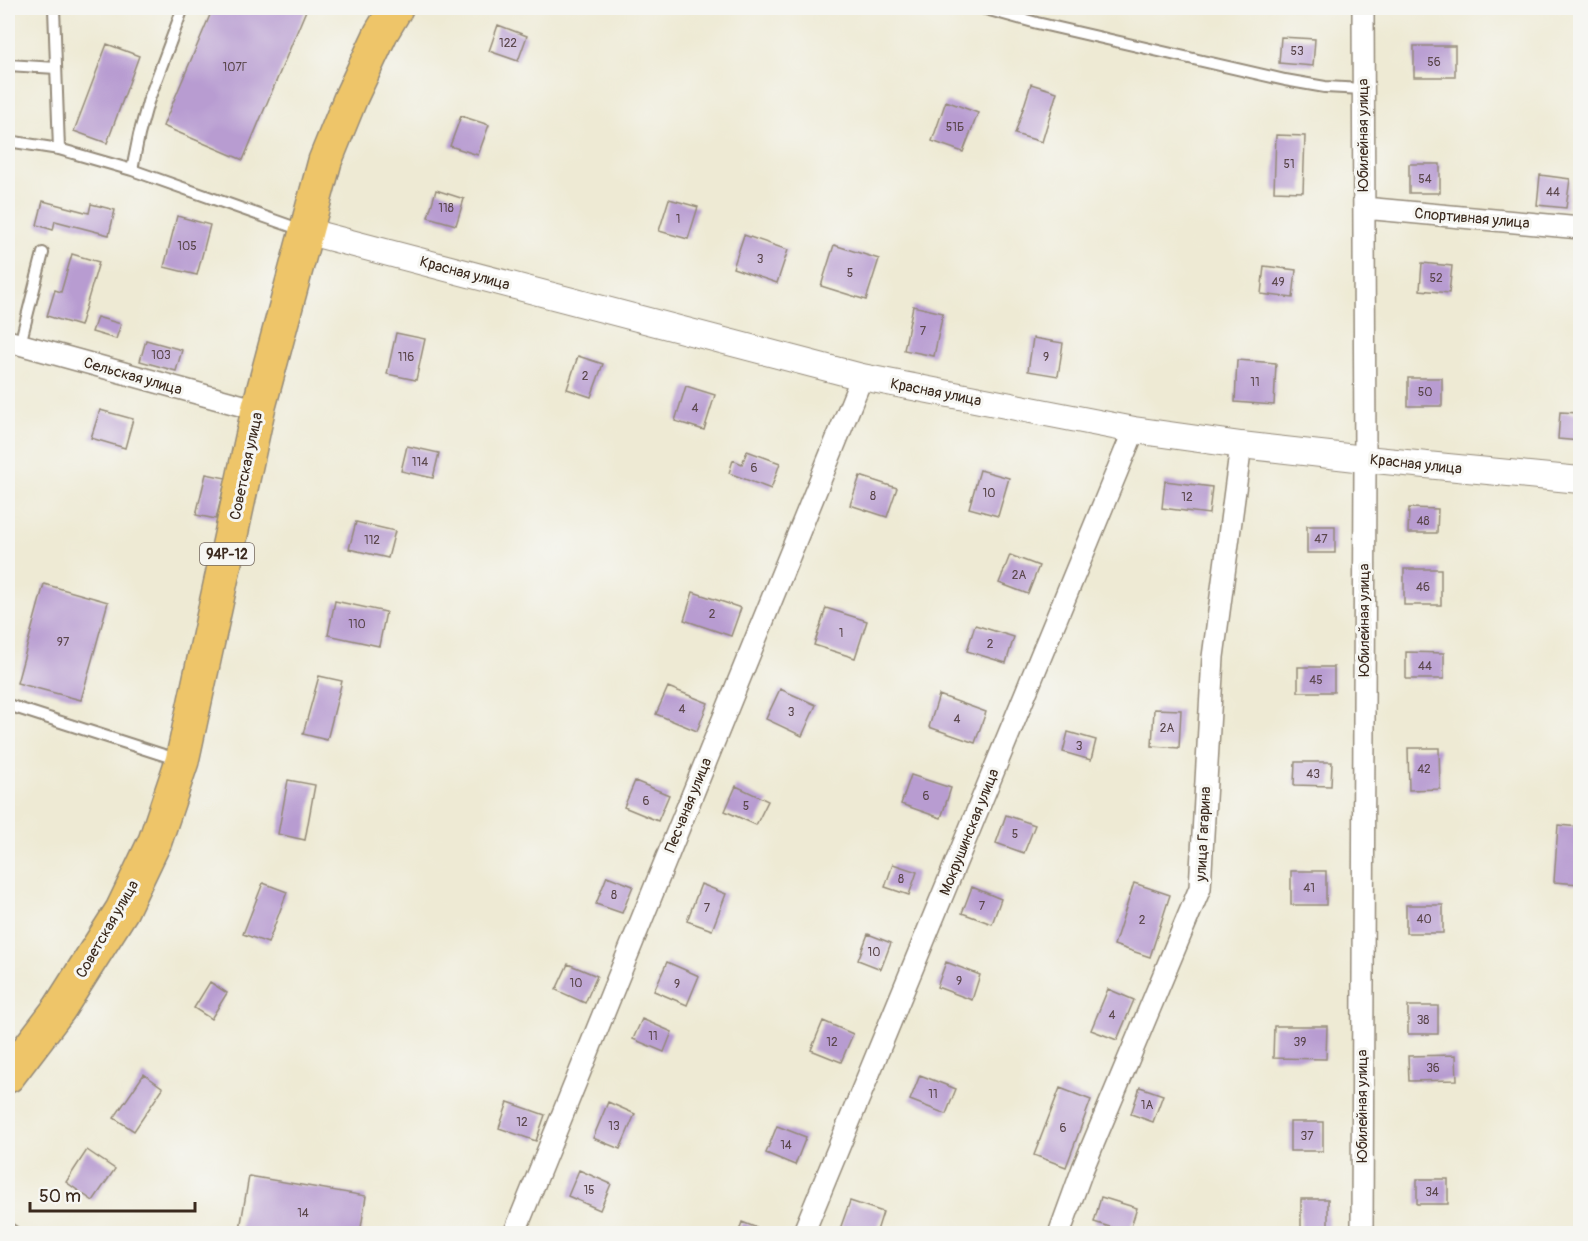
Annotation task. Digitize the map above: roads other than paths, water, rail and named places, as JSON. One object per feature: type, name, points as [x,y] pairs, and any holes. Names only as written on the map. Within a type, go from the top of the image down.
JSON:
[{"type":"main road","name":"Советская улица","points":[[8,1076],[59,1009],[122,910],[155,841],[182,760],[258,410],[325,161],[366,65],[396,8]]},
{"type":"street","name":"Юбилейная улица","points":[[1362,1233],[1365,459],[1363,8]]},
{"type":"street","name":"Спортивная улица","points":[[1364,208],[1581,228]]},
{"type":"street","name":"Красная улица","points":[[305,231],[862,377],[1134,430],[1365,459],[1581,480]]},
{"type":"street","name":"Сельская улица","points":[[14,342],[258,410]]},
{"type":"street","name":"Песчаная улица","points":[[514,1233],[862,377]]},
{"type":"street","name":"Мокрушинская улица","points":[[803,1233],[1134,430]]},
{"type":"street","name":"улица Гагарина","points":[[1059,1233],[1083,1168],[1200,888],[1213,657],[1241,445]]},
{"type":"lane","points":[[54,8],[59,149]]},
{"type":"lane","points":[[132,170],[148,102],[183,8]]},
{"type":"lane","points":[[982,8],[1018,12],[1285,80],[1325,87],[1363,89]]},
{"type":"lane","points":[[8,65],[56,68]]},
{"type":"lane","points":[[8,141],[59,149],[132,170],[305,231]]},
{"type":"lane","points":[[14,342],[43,253]]},
{"type":"lane","points":[[8,705],[182,760]]},
{"type":"lane","points":[[8,1228],[17,1233]]}]
